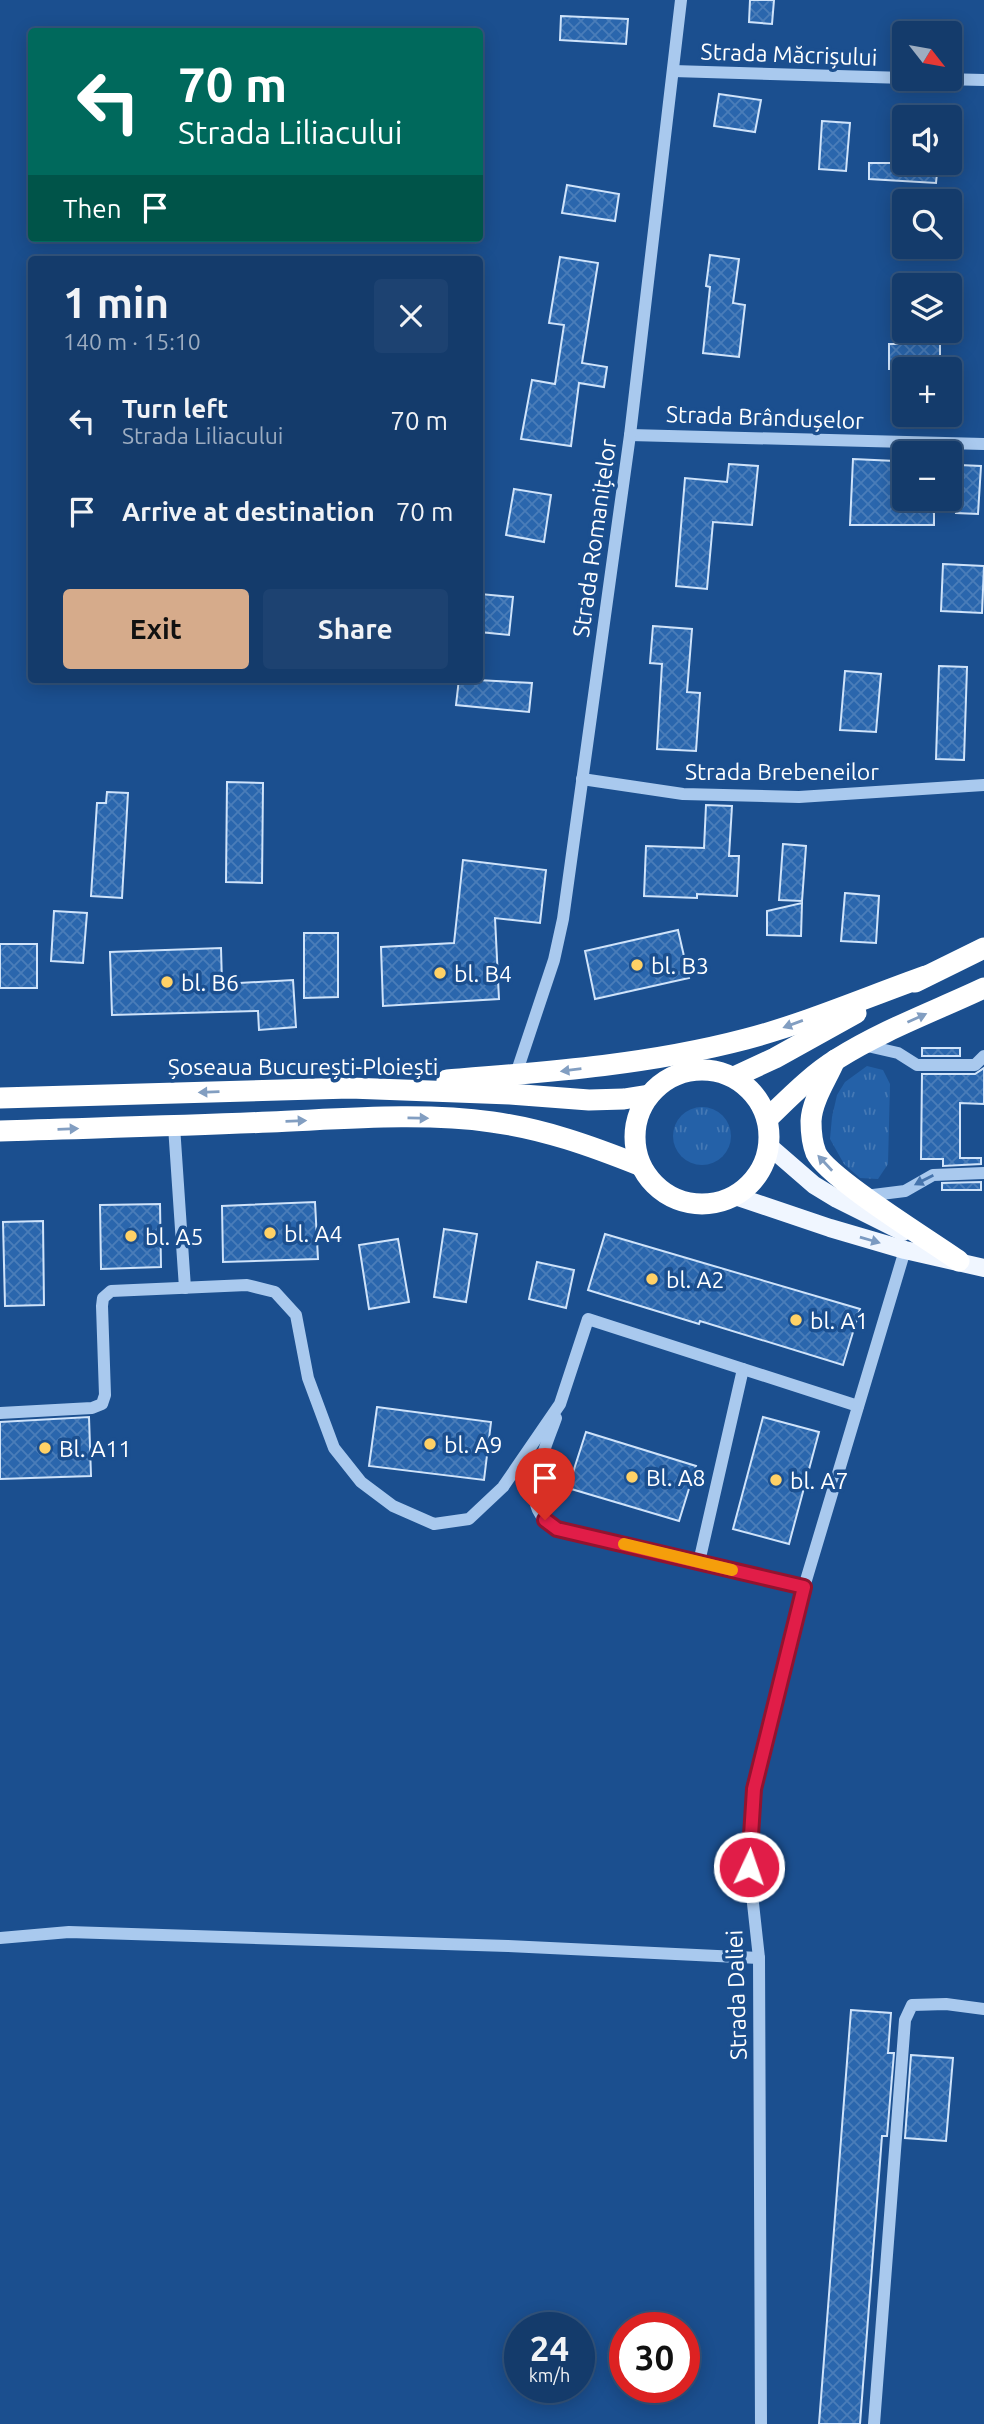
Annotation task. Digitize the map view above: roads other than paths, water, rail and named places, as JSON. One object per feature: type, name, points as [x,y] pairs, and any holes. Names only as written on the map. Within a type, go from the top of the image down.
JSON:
[{"type":"highway","points":[[734,1077],[984,948]]},
{"type":"highway","points":[[350,1087],[566,1071],[653,1059],[745,1039],[926,976]]},
{"type":"highway","points":[[767,1119],[835,1060],[984,988]]},
{"type":"highway","points":[[835,1060],[815,1102],[811,1118],[812,1139],[817,1155],[835,1175],[959,1261]]},
{"type":"highway","points":[[712,1070],[734,1077],[754,1095],[767,1119],[769,1146],[763,1166],[751,1184],[735,1196],[713,1204],[691,1205],[670,1197],[652,1184],[639,1165],[634,1147],[634,1128],[639,1111],[649,1095],[666,1079],[688,1071],[712,1070]]},
{"type":"highway","name":"Șoseaua București-Ploiești","points":[[0,1098],[350,1087],[590,1100],[649,1095]]},
{"type":"highway","points":[[0,1131],[350,1118],[490,1121],[538,1130],[639,1165]]},
{"type":"main road","points":[[769,1146],[814,1185],[837,1199],[959,1261]]},
{"type":"main road","points":[[735,1196],[905,1250],[984,1268]]},
{"type":"street","name":"Strada Romanițelor","points":[[516,1074],[554,960],[563,919],[630,435],[681,0]]},
{"type":"street","name":"Strada Măcrișului","points":[[673,71],[892,78]]},
{"type":"street","points":[[962,79],[984,80]]},
{"type":"street","name":"Strada Brândușelor","points":[[630,435],[984,444]]},
{"type":"street","name":"Strada Brebeneilor","points":[[582,779],[682,794],[799,797],[984,785]]},
{"type":"street","points":[[863,1045],[898,1053],[917,1065],[975,1065],[984,1056]]},
{"type":"street","points":[[174,1126],[186,1288]]},
{"type":"street","points":[[865,1196],[905,1191],[933,1175],[984,1173]]},
{"type":"street","name":"Strada Daliei","points":[[761,2424],[759,1958],[749,1867],[754,1789],[804,1587],[905,1250]]},
{"type":"street","points":[[0,1413],[93,1408],[102,1404],[105,1395],[103,1298],[111,1292],[247,1285],[275,1292],[296,1315],[308,1378],[334,1448],[361,1482],[393,1506],[433,1524],[469,1519],[478,1511],[503,1486],[560,1404]]},
{"type":"street","points":[[804,1587],[557,1529],[545,1520],[537,1508],[535,1491],[538,1472],[588,1319],[858,1406]]},
{"type":"street","points":[[699,1562],[743,1369]]},
{"type":"street","points":[[0,1938],[83,1933],[494,1946],[759,1958]]},
{"type":"street","points":[[874,2424],[905,2020],[912,2005],[946,2004],[984,2009]]},
{"type":"place","name":"bl. B3","points":[[637,965]]},
{"type":"place","name":"bl. B4","points":[[440,973]]},
{"type":"place","name":"bl. B6","points":[[167,982]]},
{"type":"place","name":"bl. A4","points":[[270,1233]]},
{"type":"place","name":"bl. A5","points":[[131,1236]]},
{"type":"place","name":"bl. A2","points":[[652,1279]]},
{"type":"place","name":"bl. A1","points":[[796,1320]]},
{"type":"place","name":"bl. A9","points":[[430,1444]]},
{"type":"place","name":"Bl. A11","points":[[45,1448]]},
{"type":"place","name":"Bl. A8","points":[[632,1477]]},
{"type":"place","name":"bl. A7","points":[[776,1480]]}]
